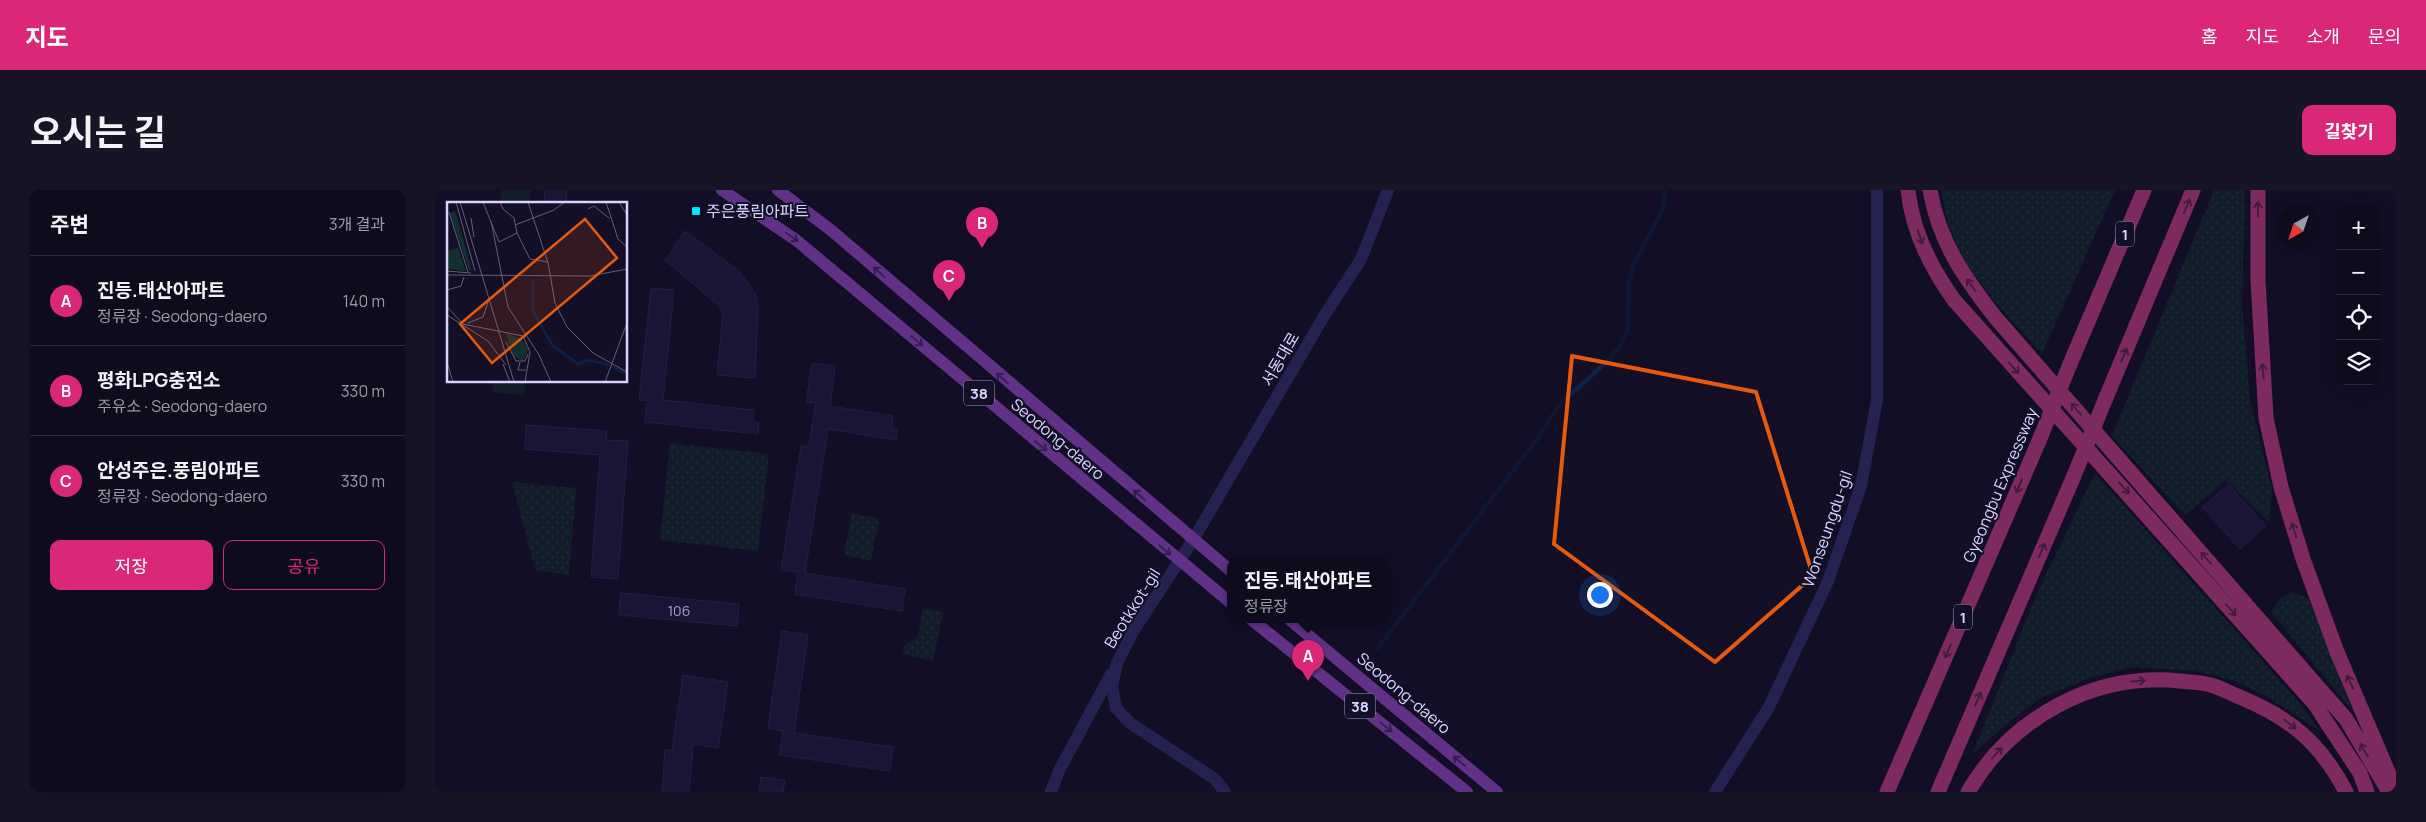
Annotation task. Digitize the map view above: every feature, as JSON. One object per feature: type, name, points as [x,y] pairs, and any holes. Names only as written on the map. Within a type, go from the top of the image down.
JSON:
[{"type":"highway","points":[[1908,190],[1920,238],[1936,275],[1954,300],[2314,704],[2360,773],[2367,792]]},
{"type":"highway","points":[[1930,190],[1947,244],[1968,282],[1995,317],[2346,719],[2389,792]]},
{"type":"highway","points":[[2106,278],[2132,190]]},
{"type":"highway","name":"Gyeongbu Expressway","points":[[1887,792],[2039,441],[2144,190]]},
{"type":"highway","points":[[1938,792],[2073,478],[2193,190]]},
{"type":"highway","points":[[2258,190],[2257,280],[2266,418],[2281,486],[2303,559],[2337,652],[2396,792]]},
{"type":"highway","points":[[1967,792],[1978,774],[2015,733],[2056,705],[2087,692],[2119,684],[2163,679],[2209,685],[2284,719],[2306,736],[2324,754],[2346,792]]},
{"type":"main road","name":"Seodong-daero","points":[[722,190],[796,240],[1227,600]]},
{"type":"main road","name":"Seodong-daero","points":[[779,190],[832,231],[1227,568]]},
{"type":"main road","name":"38","points":[[1256,623],[1467,792]]},
{"type":"main road","name":"Seodong-daero","points":[[1294,623],[1497,792]]},
{"type":"street","name":"서동대로","points":[[1193,540],[1324,316],[1361,260],[1388,190]]},
{"type":"street","name":"Wonseungdu-gil","points":[[1715,792],[1769,707],[1828,581],[1861,486],[1877,400],[1877,190]]},
{"type":"street","name":"Beotkkot-gil","points":[[1193,540],[1134,630],[1117,663],[1112,686],[1116,708],[1130,723],[1215,779],[1225,792]]},
{"type":"street","points":[[1051,792],[1060,770],[1117,663]]},
{"type":"highlighted area","points":[[1572,356],[1756,392],[1813,576],[1715,662],[1554,544]]},
{"type":"green space","points":[[502,190],[531,190],[529,202],[500,202]]},
{"type":"green space","points":[[1941,190],[2115,190],[2042,354],[2003,311],[1966,265],[1948,225]]},
{"type":"green space","points":[[2214,190],[2245,190],[2242,305],[2250,400],[2272,489],[2269,522],[2226,480],[2185,515],[2112,436]]},
{"type":"green space","points":[[494,382],[526,382],[524,395],[492,392]]},
{"type":"green space","points":[[670,443],[769,454],[758,551],[660,540]]},
{"type":"green space","points":[[2095,473],[2293,695],[2319,730],[2266,696],[2235,681],[2197,671],[2132,667],[2091,677],[2040,698],[2005,725],[1972,755],[2036,596]]},
{"type":"green space","points":[[512,482],[576,488],[569,575],[535,570]]},
{"type":"green space","points":[[852,513],[879,519],[871,561],[844,555]]},
{"type":"green space","points":[[2292,592],[2309,599],[2352,710],[2271,612],[2280,599]]},
{"type":"green space","points":[[923,608],[943,612],[933,661],[903,654],[904,646],[918,636]]},
{"type":"building","points":[[545,190],[567,190],[566,202],[544,202]]},
{"type":"building","points":[[685,231],[739,271],[755,293],[758,307],[755,378],[717,375],[723,313],[718,305],[665,260]]},
{"type":"building","points":[[651,288],[674,290],[663,400],[754,410],[753,422],[759,423],[758,434],[645,422],[647,401],[639,400]]},
{"type":"building","points":[[812,363],[835,366],[830,406],[893,416],[891,428],[898,429],[896,440],[828,429],[805,573],[905,589],[902,611],[795,594],[798,572],[781,570],[801,446],[809,447],[816,403],[806,402]]},
{"type":"building","points":[[526,425],[607,431],[606,440],[628,441],[618,579],[591,577],[600,455],[525,449]]},
{"type":"building","points":[[2229,485],[2266,526],[2240,549],[2202,507]]},
{"type":"building","points":[[621,593],[739,604],[737,626],[619,615]]},
{"type":"building","points":[[782,631],[808,635],[794,733],[893,747],[890,771],[779,755],[783,731],[768,728]]},
{"type":"building","points":[[683,675],[728,682],[718,748],[693,744],[689,792],[662,792],[665,750],[672,750]]},
{"type":"building","points":[[761,777],[785,780],[783,792],[759,792]]},
{"type":"waterway","points":[[1378,648],[1535,442],[1559,405],[1620,347],[1628,328],[1629,281],[1634,264],[1663,209],[1665,190]]},
{"type":"place","name":"주은풍림아파트","points":[[696,211]]},
{"type":"place","name":"평화LPG충전소","points":[[982,248]]},
{"type":"place","name":"안성주은.풍림아파트","points":[[949,301]]},
{"type":"place","name":"진등.태산아파트","points":[[1308,681]]}]
